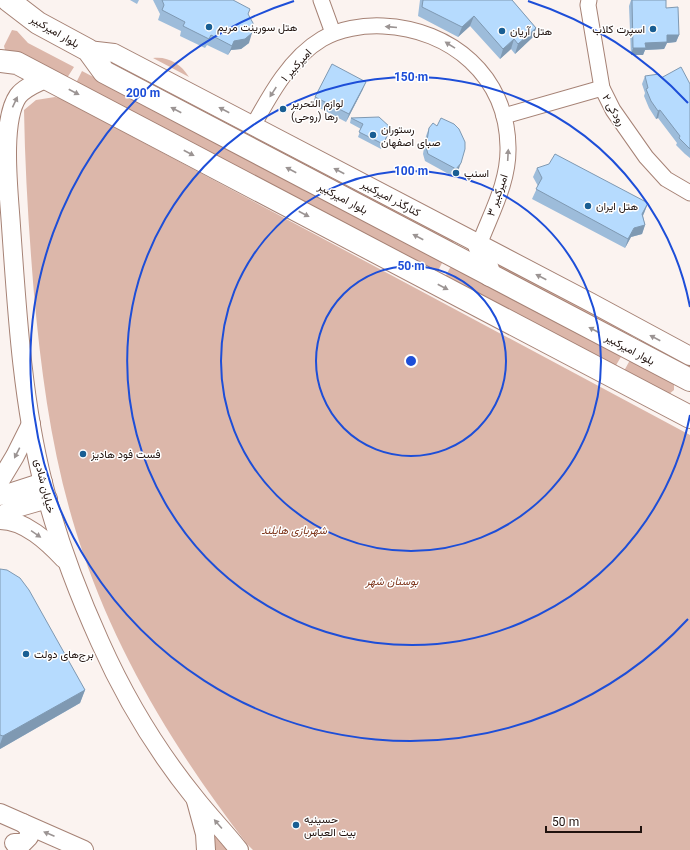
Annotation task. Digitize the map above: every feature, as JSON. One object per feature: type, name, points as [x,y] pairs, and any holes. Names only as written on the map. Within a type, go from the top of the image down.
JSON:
[{"type":"main road","name":"بلوار امیرکبیر","points":[[8,0],[38,23],[88,50],[104,72],[690,380]]},
{"type":"main road","points":[[0,61],[17,63],[47,78],[687,407]]},
{"type":"main road","points":[[479,245],[490,275]]},
{"type":"street","points":[[321,0],[333,33]]},
{"type":"street","name":"رودکی ۲","points":[[586,2],[602,88],[626,131],[646,158],[666,179],[690,193]]},
{"type":"street","name":"امیرکبیر ۱","points":[[253,126],[275,88],[293,64],[303,53],[333,33],[374,26],[394,26],[429,34]]},
{"type":"street","name":"امیرکبیر ۳","points":[[429,34],[454,47],[476,66],[493,89],[504,116],[508,147],[505,178],[479,245]]},
{"type":"street","name":"کنارگذر امیرکبیر","points":[[88,50],[114,53],[590,302],[690,356]]},
{"type":"street","name":"خیابان شادی","points":[[47,78],[30,86],[18,96],[3,134],[22,355],[31,424],[46,491],[67,563],[101,645],[122,686],[144,726],[196,799],[239,850]]},
{"type":"street","points":[[504,116],[602,88]]},
{"type":"street","points":[[31,424],[15,456],[4,502],[19,524],[44,540],[67,563]]},
{"type":"street","points":[[4,502],[46,491]]},
{"type":"street","name":"خیابان شادی","points":[[196,799],[205,834],[206,850]]},
{"type":"street","points":[[0,813],[84,850]]},
{"type":"street","points":[[15,843],[22,843],[28,838],[29,829],[23,823]]},
{"type":"green space","points":[[12,30],[17,31],[28,43],[74,67],[67,78],[21,54],[5,50],[4,46]]},
{"type":"green space","points":[[153,58],[164,58],[174,62],[186,72],[189,77]]},
{"type":"green space","points":[[112,59],[455,239],[452,244],[109,64]]},
{"type":"green space","points":[[82,71],[443,261],[437,273],[76,83]]},
{"type":"green space","name":"بوستان شهر","points":[[55,97],[62,99],[690,435],[690,850],[253,850],[247,844],[222,811],[175,741],[133,668],[114,631],[98,592],[83,553],[64,489],[45,392],[37,327],[26,179],[24,110],[36,100]]},
{"type":"green space","points":[[490,258],[633,333],[630,338],[493,266]]},
{"type":"green space","points":[[451,266],[622,355],[615,367],[445,277]]},
{"type":"green space","points":[[641,338],[690,363],[690,370],[639,343]]},
{"type":"green space","points":[[630,360],[674,384],[674,390],[669,394],[624,371]]},
{"type":"green space","points":[[214,829],[231,850],[212,850]]},
{"type":"building","name":"هتل سورینت مريم","points":[[162,0],[233,0],[250,9],[248,14],[253,23],[252,33],[245,39],[234,41],[232,46],[211,35],[209,39],[183,26],[185,22],[162,10],[164,5]]},
{"type":"building","name":"هتل آریان","points":[[423,0],[512,0],[536,28],[518,44],[514,39],[503,49],[474,16],[462,27],[422,7]]},
{"type":"building","name":"اسپرت کلاب","points":[[632,0],[666,0],[666,8],[678,7],[679,35],[667,35],[667,42],[645,43],[646,48],[633,48]]},
{"type":"building","points":[[332,64],[366,82],[349,114],[315,97]]},
{"type":"building","points":[[681,67],[690,84],[690,149],[679,138],[680,136],[660,110],[658,111],[651,101],[646,89],[648,88],[645,76],[659,74],[661,78]]},
{"type":"building","name":"رستوران صبای اصفهان","points":[[379,117],[391,128],[383,144],[359,132],[363,124],[351,118]]},
{"type":"building","points":[[441,118],[454,124],[459,129],[465,142],[465,149],[461,163],[456,169],[428,154],[426,147],[429,128],[433,123],[437,126]]},
{"type":"building","name":"هتل ایران","points":[[555,154],[648,203],[642,214],[645,225],[634,228],[628,239],[536,189],[542,178],[537,168],[549,164]]},
{"type":"building","name":"برج‌های دولت","points":[[0,569],[7,570],[20,578],[29,590],[85,690],[3,736],[0,735]]},
{"type":"place","name":"هتل سورینت مريم","points":[[209,27]]},
{"type":"place","name":"اسپرت کلاب","points":[[653,29]]},
{"type":"place","name":"هتل آریان","points":[[502,31]]},
{"type":"place","name":"لوازم التحریر رها (روحی)","points":[[283,109]]},
{"type":"place","name":"رستوران صبای اصفهان","points":[[373,135]]},
{"type":"place","name":"اسنپ","points":[[456,173]]},
{"type":"place","name":"هتل ایران","points":[[588,206]]},
{"type":"place","name":"فست فود هادیز","points":[[83,454]]},
{"type":"place","name":"برج‌های دولت","points":[[26,654]]},
{"type":"place","name":"حسینیه بیت العباس","points":[[296,825]]},
{"type":"park label","name":"شهربازی هایلند","points":[[294,530]]}]
